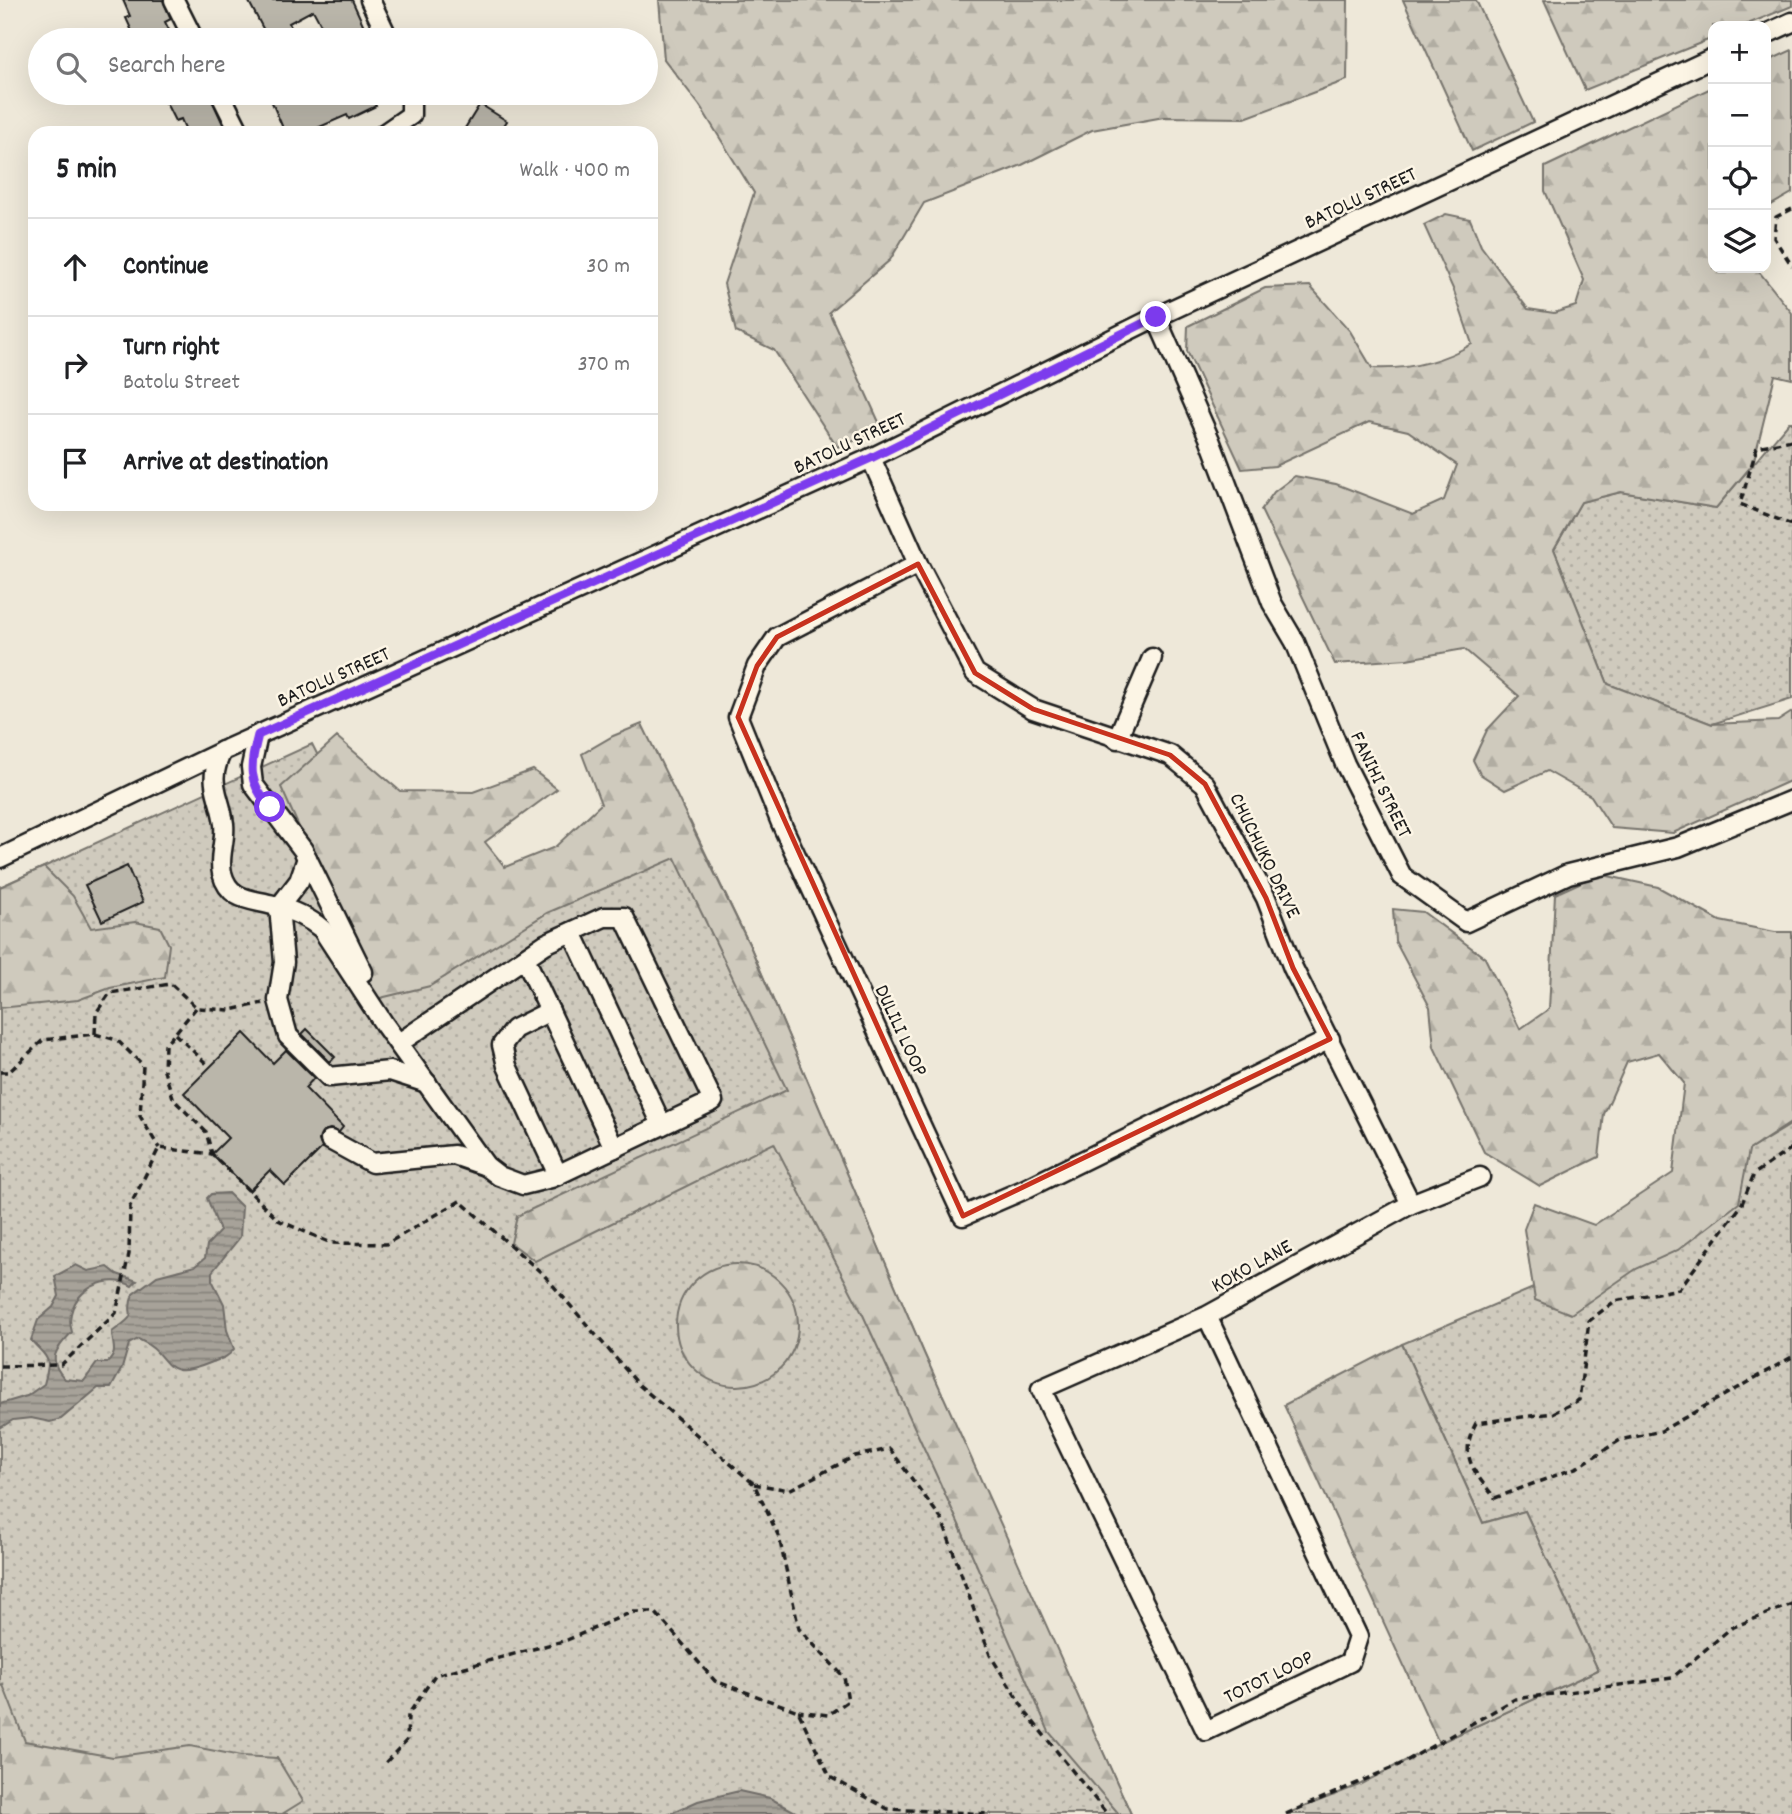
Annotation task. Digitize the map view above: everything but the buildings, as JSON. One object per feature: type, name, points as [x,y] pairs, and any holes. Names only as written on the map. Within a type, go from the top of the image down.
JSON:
[{"type":"street","points":[[174,0],[188,28]]},
{"type":"street","points":[[370,0],[383,28]]},
{"type":"street","points":[[1771,32],[1792,22]]},
{"type":"street","name":"BATOLU STREET","points":[[0,859],[222,751],[871,458],[1156,317],[1708,60]]},
{"type":"street","points":[[226,105],[236,126]]},
{"type":"street","points":[[395,126],[411,115],[411,105]]},
{"type":"street","name":"FANIHI STREET","points":[[1156,317],[1210,440],[1272,603],[1295,642],[1345,764],[1402,876],[1466,922],[1568,874],[1678,847],[1792,800]]},
{"type":"street","name":"CHUCHUKO DRIVE","points":[[871,458],[918,564],[975,673],[1033,709],[1170,755],[1205,784],[1266,898],[1293,968],[1410,1204]]},
{"type":"street","name":"DULILI LOOP","points":[[918,564],[777,637],[757,666],[738,717],[781,822],[962,1216],[1021,1191],[1330,1039]]},
{"type":"street","points":[[1117,739],[1152,658]]},
{"type":"street","points":[[258,735],[251,767],[253,784],[285,822],[307,859],[402,1048]]},
{"type":"street","points":[[222,751],[213,773],[224,821],[223,875],[234,895],[245,901],[279,907],[311,920],[322,929],[402,1048],[486,1166],[499,1176],[523,1185],[558,1175],[713,1101],[624,917],[604,917],[525,958],[402,1048]]},
{"type":"street","points":[[307,859],[299,881],[279,907],[284,962],[278,1000],[288,1036],[328,1077],[390,1072],[427,1083]]},
{"type":"street","points":[[572,932],[662,1125]]},
{"type":"street","points":[[525,958],[614,1148]]},
{"type":"street","points":[[550,1011],[514,1029],[502,1045],[507,1066],[558,1175]]},
{"type":"street","points":[[330,1140],[372,1163],[454,1155],[486,1166]]},
{"type":"street","name":"KOKO LANE","points":[[1041,1389],[1207,1315],[1410,1204],[1480,1178]]},
{"type":"street","name":"TOTOT LOOP","points":[[1041,1389],[1206,1731],[1350,1662],[1357,1637],[1207,1315]]},
{"type":"path","points":[[1792,209],[1776,217],[1774,238],[1792,266]]},
{"type":"path","points":[[1792,440],[1757,447],[1740,504],[1792,525]]},
{"type":"path","points":[[95,1034],[96,1013],[110,993],[171,984],[197,1008],[231,1010],[278,1000]]},
{"type":"path","points":[[197,1008],[165,1045],[164,1071],[174,1100],[206,1132],[212,1154],[278,1220],[331,1243],[386,1244],[460,1201],[544,1275],[639,1385],[754,1484],[779,1537],[799,1629],[844,1676],[848,1701],[828,1715],[798,1711],[715,1681],[655,1612],[632,1612],[568,1640],[435,1675],[408,1715],[407,1740],[386,1762]]},
{"type":"path","points":[[0,1072],[9,1072],[43,1040],[95,1034],[117,1040],[143,1065],[140,1116],[159,1148]]},
{"type":"path","points":[[175,1034],[210,1067]]},
{"type":"path","points":[[1792,1147],[1754,1174],[1741,1206],[1679,1289],[1615,1301],[1589,1321],[1579,1400],[1553,1413],[1476,1423],[1466,1440],[1471,1468],[1495,1498],[1578,1467],[1620,1440],[1661,1431],[1792,1357]]},
{"type":"path","points":[[159,1148],[212,1154]]},
{"type":"path","points":[[0,1366],[10,1364],[41,1367],[61,1364],[116,1313],[129,1254],[130,1206],[159,1148]]},
{"type":"path","points":[[754,1484],[789,1490],[855,1456],[890,1448],[942,1520],[990,1655],[1027,1714],[1107,1814]]},
{"type":"path","points":[[1286,1814],[1401,1764],[1515,1699],[1672,1678],[1731,1628],[1792,1604]]},
{"type":"path","points":[[798,1711],[830,1777],[888,1809],[991,1814]]},
{"type":"highlighted area","points":[[918,564],[975,673],[1033,709],[1170,755],[1205,784],[1266,898],[1293,968],[1330,1039],[963,1216],[738,717],[757,666],[777,637]]},
{"type":"green space","points":[[659,0],[1348,0],[1347,80],[1245,118],[1164,117],[1092,130],[1022,165],[924,203],[890,260],[829,312],[883,431],[837,447],[774,350],[736,332],[724,284],[754,193],[700,106],[664,59]]},
{"type":"green space","points":[[1403,0],[1476,0],[1533,122],[1472,151]]},
{"type":"green space","points":[[1544,0],[1792,0],[1792,6],[1755,21],[1708,21],[1708,40],[1585,90]]},
{"type":"green space","points":[[1792,50],[1792,193],[1771,205],[1771,84],[1771,60]]},
{"type":"green space","points":[[1708,89],[1708,273],[1760,273],[1792,313],[1792,379],[1775,375],[1753,464],[1716,508],[1621,492],[1581,502],[1554,549],[1608,684],[1712,724],[1778,721],[1792,712],[1792,780],[1673,833],[1612,828],[1591,796],[1547,771],[1505,790],[1480,774],[1473,760],[1487,730],[1519,696],[1464,649],[1407,659],[1335,664],[1261,510],[1274,492],[1295,476],[1336,484],[1413,514],[1444,500],[1457,465],[1408,431],[1369,422],[1275,466],[1242,469],[1187,351],[1188,326],[1265,288],[1310,286],[1350,331],[1372,368],[1424,363],[1448,356],[1472,344],[1454,291],[1424,225],[1446,214],[1470,219],[1481,246],[1528,309],[1554,313],[1576,306],[1584,280],[1545,191],[1545,167]]},
{"type":"green space","points":[[1789,422],[1792,422],[1792,699],[1712,724],[1608,684],[1554,549],[1581,502],[1621,492],[1716,508]]},
{"type":"green space","points":[[642,724],[750,946],[924,1353],[1131,1814],[1119,1814],[1049,1732],[961,1529],[863,1315],[774,1143],[535,1261],[511,1243],[517,1216],[787,1090],[675,858],[547,913],[430,986],[376,999],[281,787],[337,737],[400,791],[473,792],[533,770],[557,789],[485,842],[505,867],[555,847],[601,804],[582,754],[613,736]]},
{"type":"green space","points":[[312,744],[364,847],[534,898],[690,821],[750,946],[949,1412],[1131,1814],[0,1814],[0,887]]},
{"type":"green space","points":[[44,867],[73,896],[91,928],[135,922],[160,927],[169,945],[165,977],[110,988],[78,1000],[0,1008],[0,887]]},
{"type":"green space","points":[[1599,874],[1658,887],[1720,921],[1775,932],[1792,932],[1792,1122],[1749,1150],[1739,1203],[1678,1250],[1636,1269],[1571,1314],[1535,1300],[1524,1229],[1534,1203],[1594,1225],[1673,1173],[1684,1083],[1659,1053],[1627,1062],[1604,1114],[1599,1157],[1540,1186],[1484,1152],[1434,1047],[1430,1007],[1395,941],[1393,909],[1423,912],[1485,958],[1520,1029],[1549,1009],[1555,894]]},
{"type":"green space","points":[[1792,1124],[1792,1814],[1286,1814],[1359,1785],[1439,1743],[1598,1670],[1525,1511],[1483,1523],[1402,1344],[1587,1265],[1749,1150]]},
{"type":"green space","points":[[737,1264],[760,1268],[780,1282],[794,1302],[798,1325],[794,1348],[780,1368],[760,1382],[737,1386],[714,1382],[694,1368],[680,1348],[676,1325],[680,1302],[694,1282],[714,1268]]},
{"type":"green space","points":[[1402,1344],[1483,1523],[1525,1511],[1598,1670],[1439,1743],[1284,1405]]},
{"type":"green space","points":[[3,1685],[25,1741],[113,1757],[190,1746],[241,1756],[277,1758],[303,1801],[282,1814],[0,1814],[0,1686]]},
{"type":"shaded area","points":[[228,1193],[242,1207],[240,1237],[212,1272],[212,1280],[224,1304],[227,1330],[234,1349],[232,1352],[194,1369],[174,1369],[149,1345],[138,1339],[129,1344],[122,1368],[111,1388],[98,1388],[61,1419],[50,1422],[31,1418],[13,1420],[0,1428],[0,1404],[27,1396],[44,1384],[47,1359],[31,1340],[38,1320],[53,1307],[59,1296],[55,1276],[76,1265],[88,1271],[108,1267],[117,1274],[137,1281],[132,1286],[121,1282],[97,1284],[79,1298],[73,1308],[70,1319],[72,1332],[58,1348],[55,1359],[59,1372],[65,1379],[84,1381],[97,1363],[107,1363],[113,1355],[112,1332],[130,1317],[133,1294],[157,1276],[195,1266],[205,1258],[207,1245],[220,1231],[207,1198],[211,1194]]},
{"type":"shaded area","points":[[739,1791],[770,1798],[799,1814],[669,1814],[698,1801]]},
{"type":"route","points":[[270,807],[253,784],[251,767],[258,735],[871,458],[1156,317]]}]
